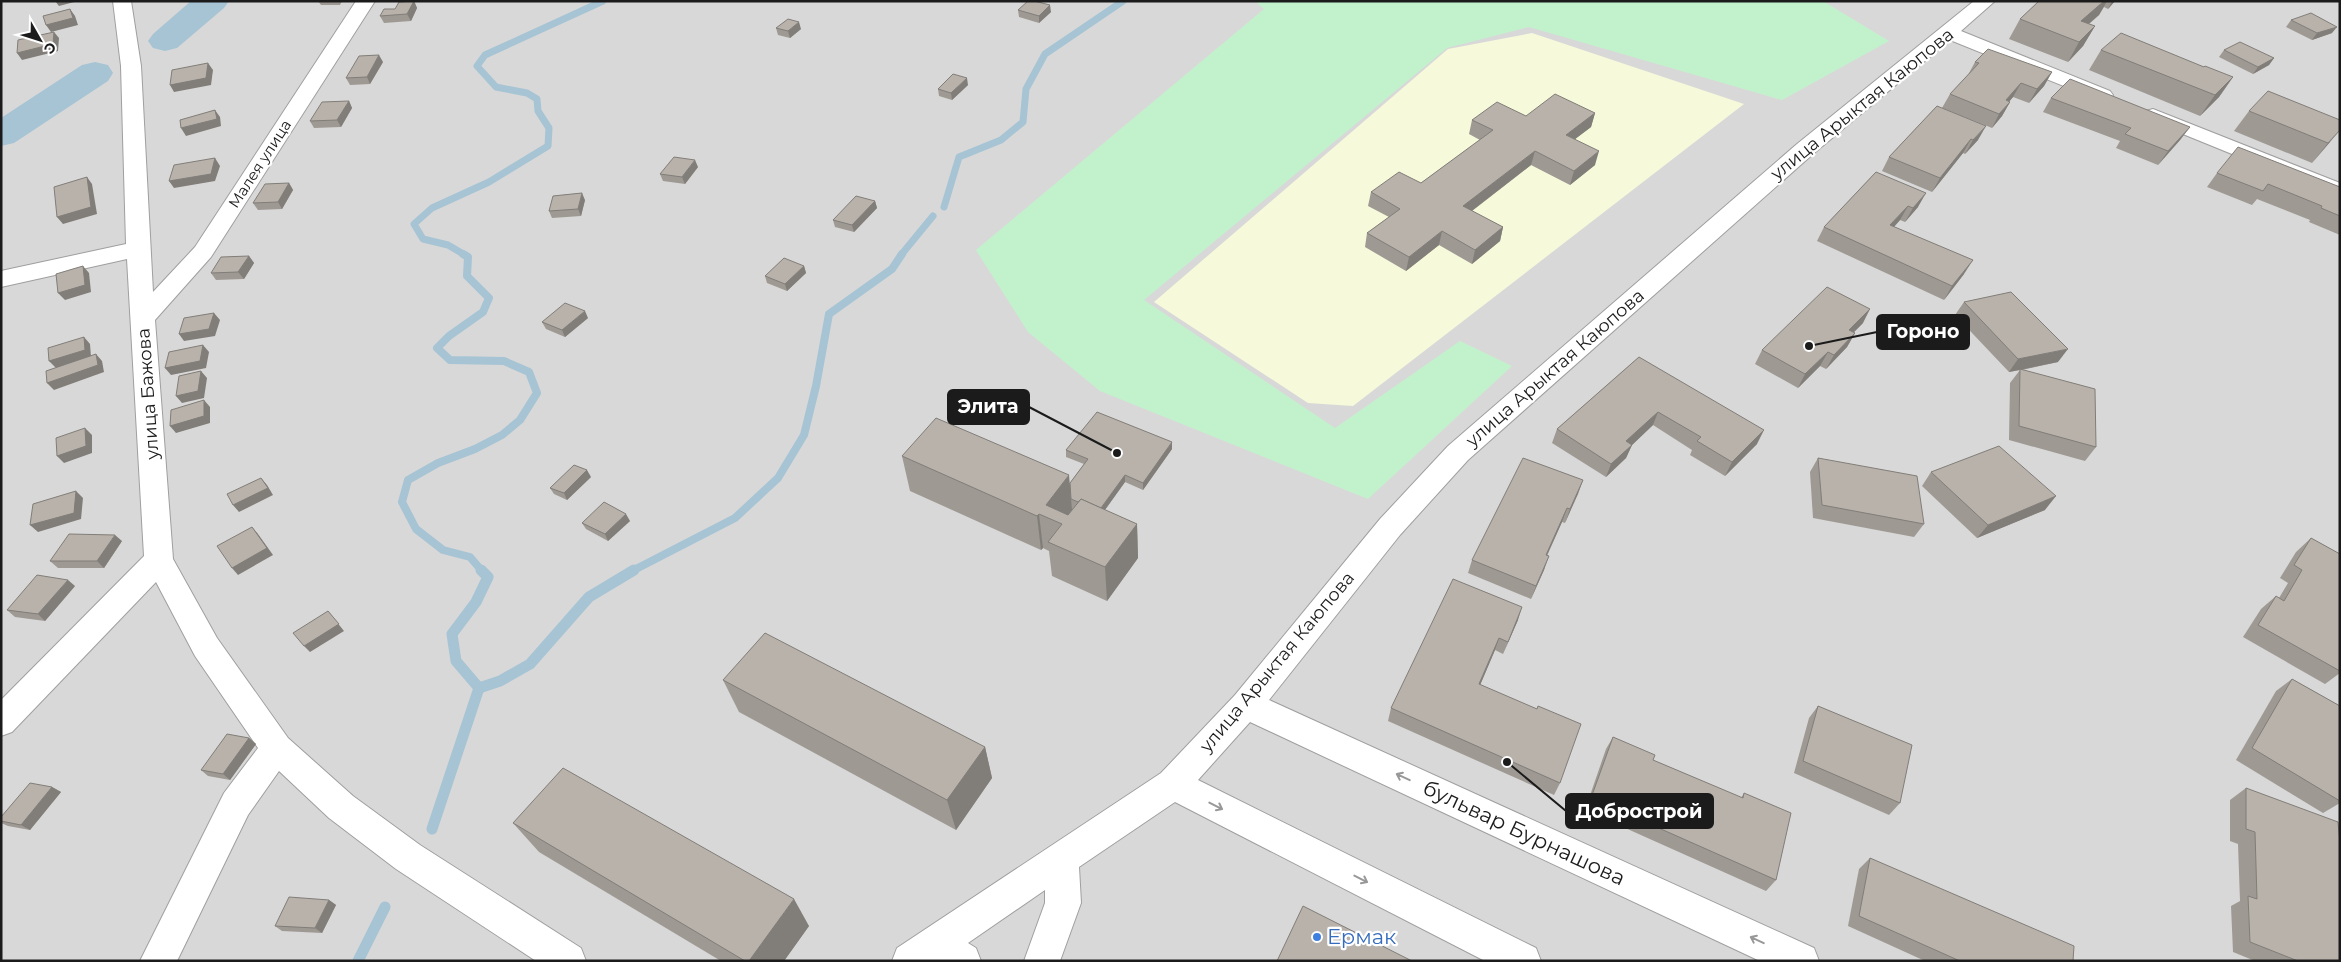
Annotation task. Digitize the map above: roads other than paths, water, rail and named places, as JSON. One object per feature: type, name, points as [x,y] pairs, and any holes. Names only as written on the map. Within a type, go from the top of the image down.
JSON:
[{"type":"street","name":"улица Бажова","points":[[122,1],[131,66],[138,249],[160,560]]},
{"type":"street","name":"Малея улица","points":[[143,318],[203,252],[366,1]]},
{"type":"street","name":"улица Арыктая Каюпова","points":[[937,954],[1061,859],[1172,784],[1246,705],[1390,527],[1458,454],[1805,149],[1986,1]]},
{"type":"street","points":[[1949,33],[2340,191]]},
{"type":"street","points":[[1,279],[138,249]]},
{"type":"street","points":[[1,722],[160,560],[206,647],[277,748],[341,807],[408,858],[568,961]]},
{"type":"street","name":"бульвар Бурнашова","points":[[1246,705],[1801,961]]},
{"type":"street","points":[[158,961],[236,804],[277,748]]},
{"type":"street","points":[[1172,784],[1523,961]]},
{"type":"street","points":[[1042,961],[1063,902],[1061,859]]},
{"type":"waterway","points":[[165,41],[212,1]]},
{"type":"waterway","points":[[465,255],[448,245],[423,239],[414,224],[432,208],[489,182],[548,146],[549,128],[538,111],[537,99],[527,93],[496,87],[477,66],[485,55],[603,1]]},
{"type":"waterway","points":[[944,207],[959,157],[1001,140],[1023,122],[1026,89],[1045,54],[1123,1]]},
{"type":"waterway","points":[[1,135],[95,73]]},
{"type":"waterway","points":[[901,255],[933,216]]},
{"type":"waterway","points":[[463,254],[468,257],[467,276],[489,298],[483,312],[449,336],[437,348],[450,360],[504,361],[529,372],[537,393],[520,420],[502,435],[475,449],[438,463],[408,480],[402,502],[416,529],[443,550],[470,557],[482,571]]},
{"type":"waterway","points":[[632,571],[735,518],[778,478],[804,435],[816,386],[829,314],[892,269],[902,254]]},
{"type":"waterway","points":[[479,688],[500,681],[530,664],[589,597],[634,570]]},
{"type":"waterway","points":[[479,688],[456,661],[452,634],[476,602],[488,577],[482,571]]},
{"type":"waterway","points":[[432,829],[479,688]]},
{"type":"waterway","points":[[358,961],[385,907]]},
{"type":"place","name":"Гороно","points":[[1809,346]]},
{"type":"place","name":"Элита","points":[[1117,453]]},
{"type":"place","name":"Добрострой","points":[[1507,762]]},
{"type":"place","name":"Ермак","points":[[1317,937]]}]
